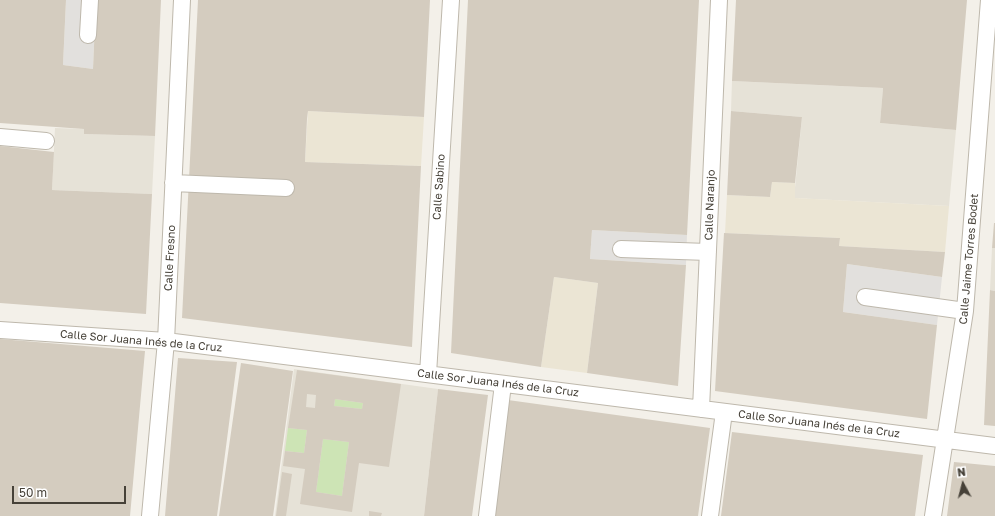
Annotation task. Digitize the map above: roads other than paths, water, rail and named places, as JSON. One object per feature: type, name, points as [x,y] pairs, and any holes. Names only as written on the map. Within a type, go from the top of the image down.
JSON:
[{"type":"street","points":[[88,35],[90,0]]},
{"type":"street","name":"Calle Fresno","points":[[150,516],[166,341],[182,0]]},
{"type":"street","name":"Calle Sabino","points":[[428,374],[451,0]]},
{"type":"street","name":"Calle Naranjo","points":[[701,409],[719,0]]},
{"type":"street","name":"Calle Jaime Torres Bodet","points":[[933,516],[965,311],[989,0]]},
{"type":"street","points":[[0,137],[46,141]]},
{"type":"street","points":[[173,183],[286,188]]},
{"type":"street","points":[[621,249],[708,252]]},
{"type":"street","points":[[866,297],[965,311]]},
{"type":"street","name":"Calle Sor Juana Inés de la Cruz","points":[[0,330],[166,341],[945,441],[995,446]]},
{"type":"street","points":[[487,516],[503,384]]},
{"type":"street","points":[[710,516],[724,412]]}]
